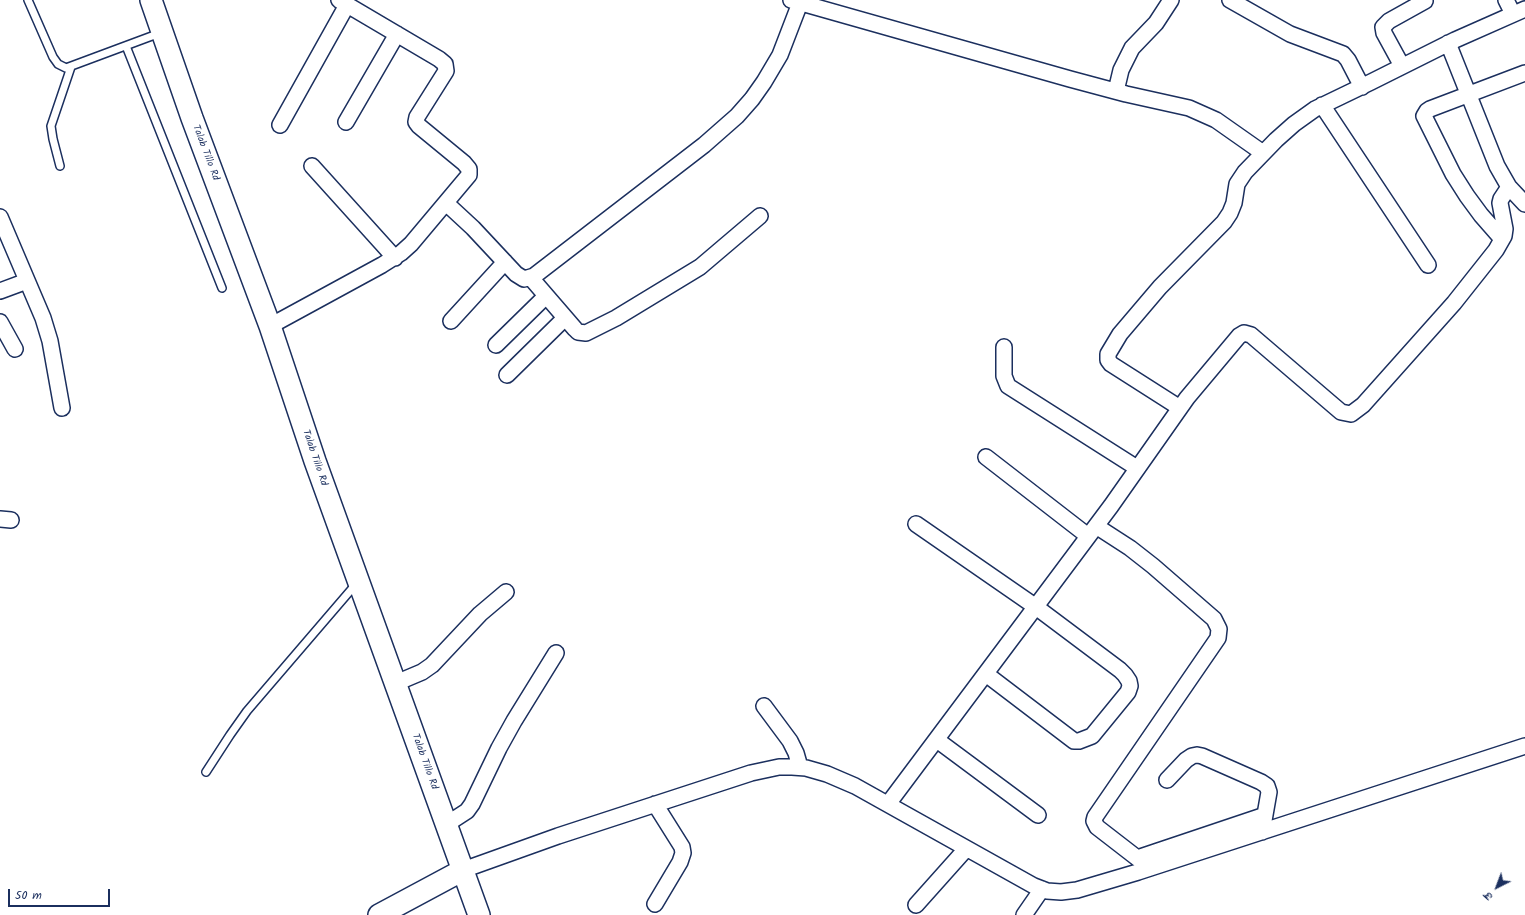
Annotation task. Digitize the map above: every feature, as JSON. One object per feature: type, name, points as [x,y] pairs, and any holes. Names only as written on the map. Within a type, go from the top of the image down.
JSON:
[{"type":"main road","name":"Talab Tillo Rd","points":[[155,1],[162,32],[192,118],[270,326],[315,461],[479,915]]},
{"type":"main road","points":[[379,915],[463,870]]},
{"type":"street","points":[[1116,91],[1121,70],[1132,48],[1156,23],[1171,0]]},
{"type":"street","points":[[1230,0],[1290,34],[1343,54],[1348,60],[1362,87]]},
{"type":"street","points":[[1180,408],[1111,364],[1108,360],[1108,354],[1120,334],[1160,287],[1224,222],[1234,203],[1237,184],[1240,178],[1263,153],[1294,124],[1322,105],[1362,87],[1448,43],[1519,12],[1506,0]]},
{"type":"street","points":[[446,204],[474,228],[520,277],[531,278],[680,164],[737,116],[760,88],[780,55],[796,1],[1116,91],[1177,105],[1202,113],[1216,120],[1263,153]]},
{"type":"street","points":[[1402,66],[1384,33],[1383,27],[1388,22],[1425,1]]},
{"type":"street","points":[[270,326],[394,258],[411,244],[468,178],[470,173],[469,169],[464,163],[419,126],[416,120],[446,71],[446,67],[440,59],[343,2],[280,126]]},
{"type":"street","points":[[346,122],[397,34]]},
{"type":"street","points":[[1448,43],[1497,166],[1508,188],[1525,204]]},
{"type":"street","points":[[1502,239],[1467,196],[1453,174],[1424,116],[1430,109],[1525,73]]},
{"type":"street","points":[[1322,105],[1428,265]]},
{"type":"street","points":[[312,166],[394,258]]},
{"type":"street","points":[[888,804],[1036,607],[1180,408],[1221,356],[1239,336],[1244,333],[1251,334],[1341,412],[1351,414],[1363,404],[1454,303],[1496,250],[1505,229],[1500,203],[1508,188]]},
{"type":"street","points":[[531,278],[578,332],[586,333],[616,318],[700,267],[760,216]]},
{"type":"street","points":[[0,217],[43,318],[47,331],[62,408]]},
{"type":"street","points":[[451,321],[506,262]]},
{"type":"street","points":[[0,291],[27,281]]},
{"type":"street","points":[[496,345],[546,296]]},
{"type":"street","points":[[507,375],[565,318]]},
{"type":"street","points":[[0,322],[15,349]]},
{"type":"street","points":[[1004,347],[1004,380],[1008,386],[1137,468]]},
{"type":"street","points":[[986,456],[1092,531],[1130,548],[1214,620],[1219,629],[1218,638],[1095,817],[1094,821],[1097,827],[1143,863]]},
{"type":"street","points":[[916,524],[1036,607],[1125,675],[1130,686],[1128,692],[1092,736],[1085,740],[1074,741],[986,674]]},
{"type":"street","points":[[396,683],[422,672],[432,664],[480,614],[506,592]]},
{"type":"street","points":[[447,824],[464,813],[472,804],[514,721],[556,653]]},
{"type":"street","points":[[764,706],[786,735],[798,760],[856,786],[1034,886],[1061,892],[1077,890],[1143,863],[1264,822],[1340,807],[1525,746]]},
{"type":"street","points":[[937,740],[1038,815]]},
{"type":"street","points":[[1167,780],[1186,760],[1192,756],[1202,756],[1264,784],[1269,792],[1264,822]]},
{"type":"street","points":[[463,870],[558,836],[655,804],[798,760]]},
{"type":"street","points":[[655,804],[682,847],[683,853],[680,862],[655,904]]},
{"type":"street","points":[[916,906],[966,849]]},
{"type":"street","points":[[1024,915],[1042,889]]},
{"type":"lane","points":[[28,0],[55,61],[66,68],[162,32]]},
{"type":"lane","points":[[126,46],[222,288]]},
{"type":"lane","points":[[60,166],[51,126],[71,67]]},
{"type":"lane","points":[[206,772],[230,735],[248,711],[358,581]]}]
